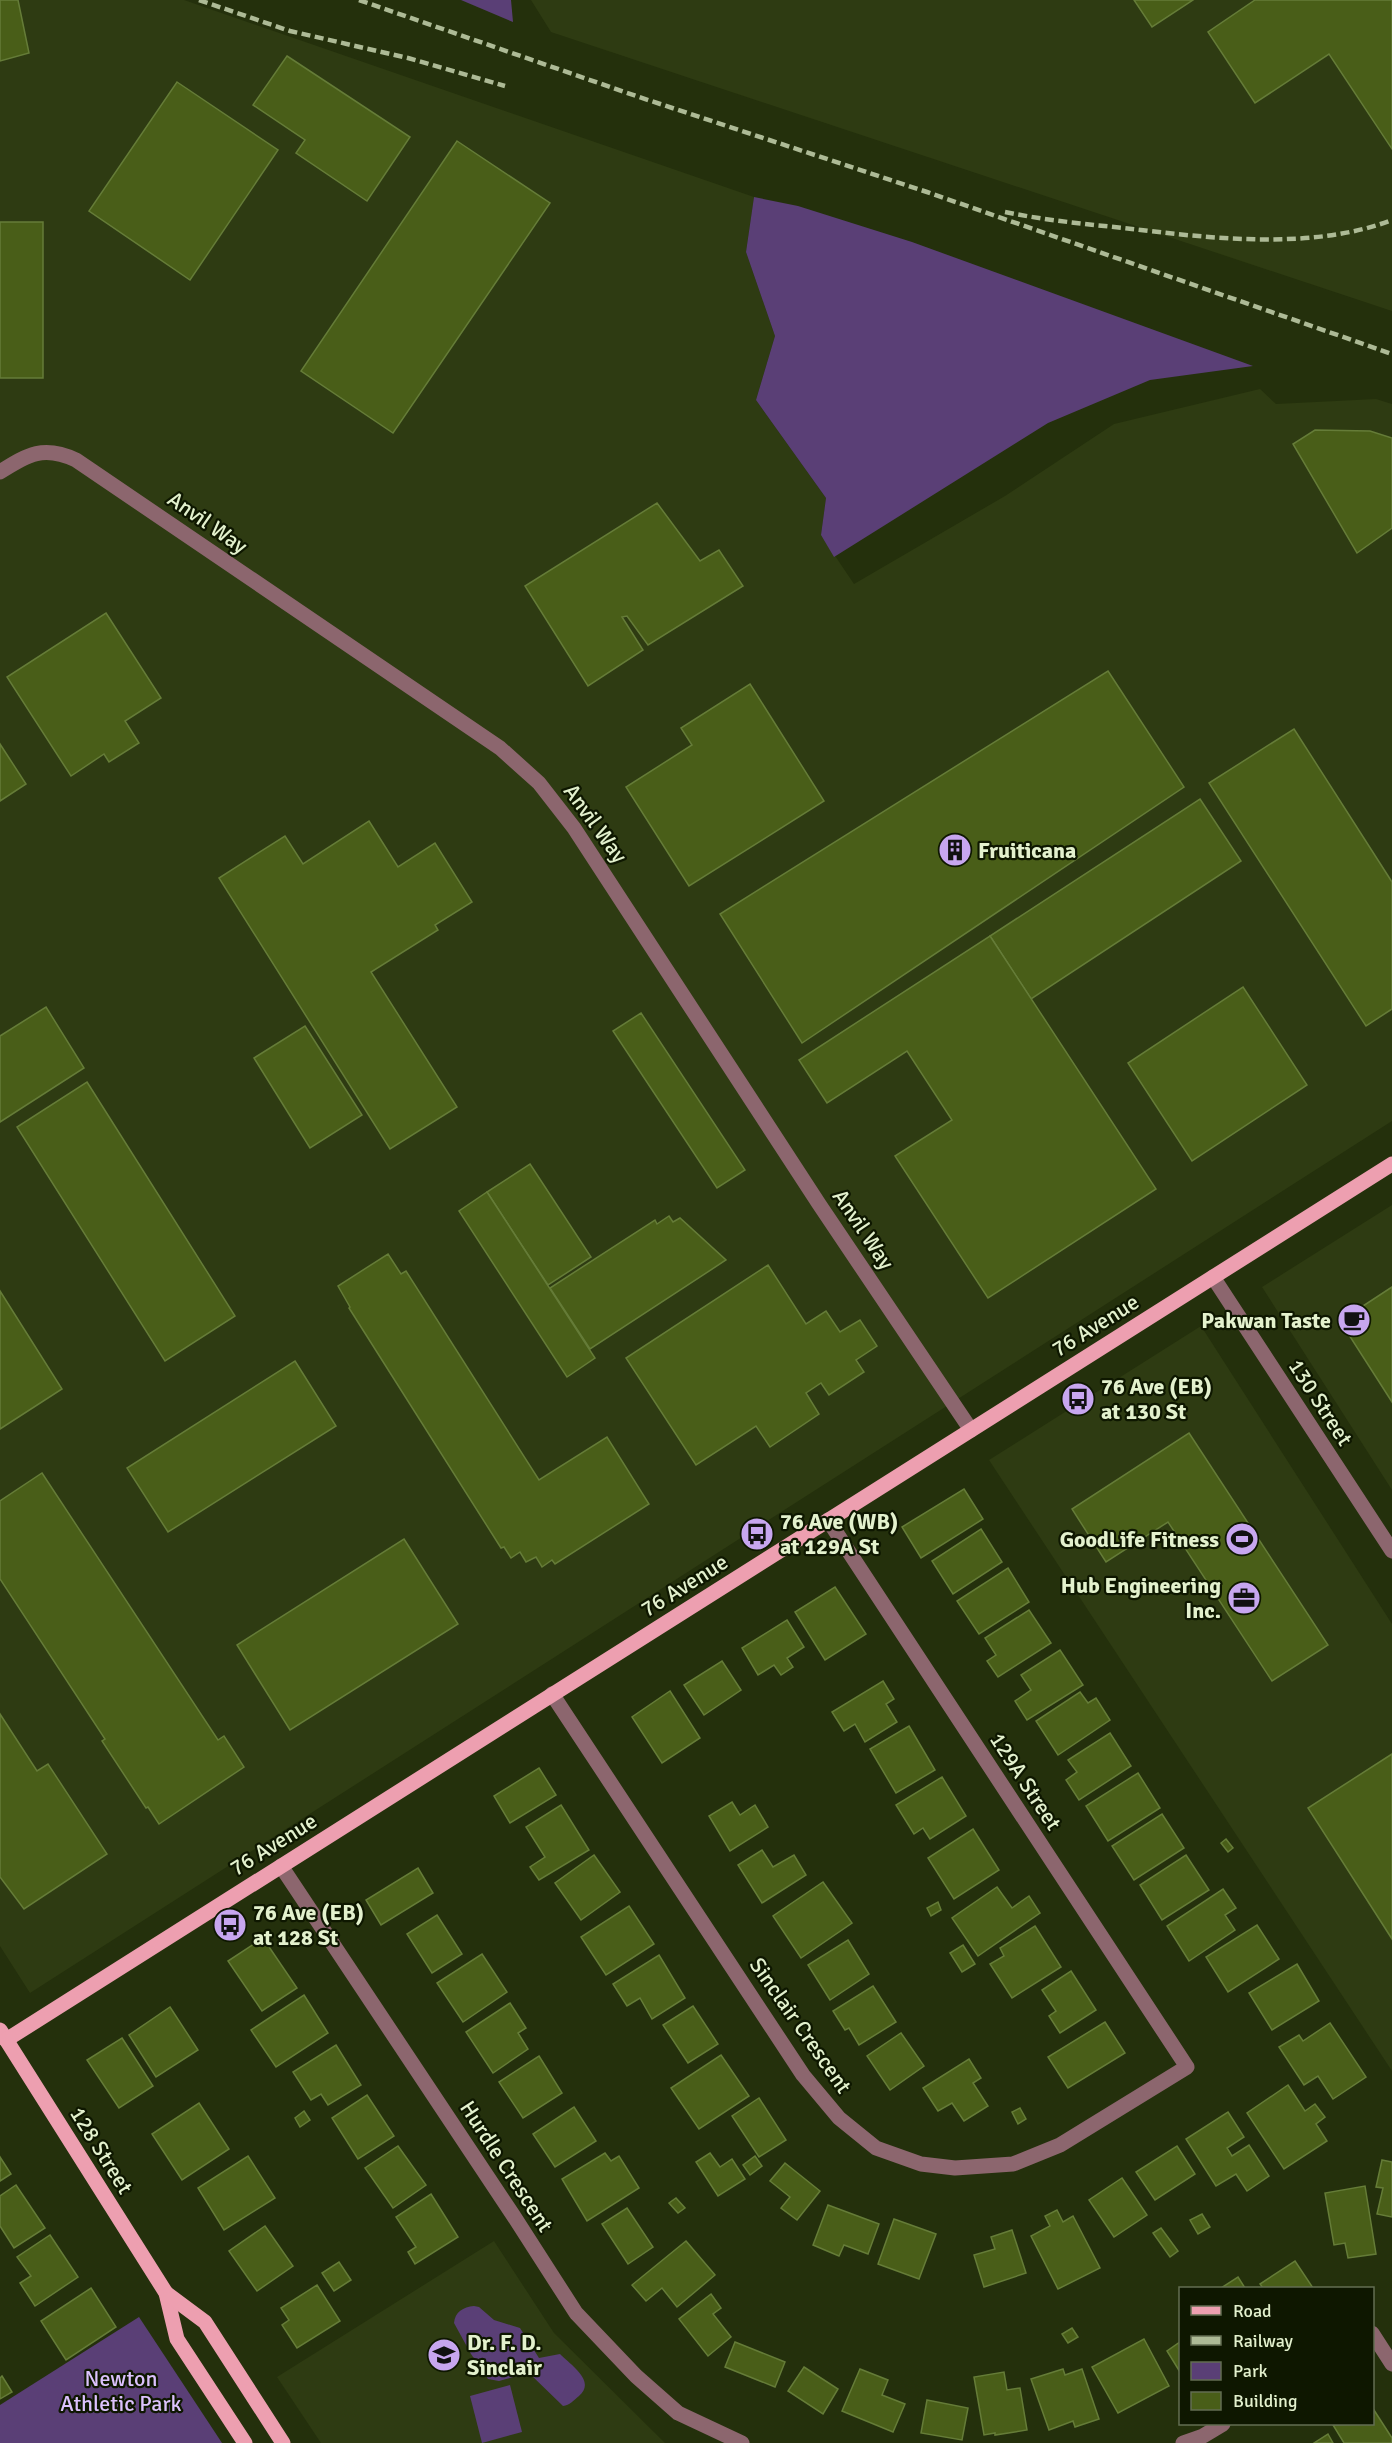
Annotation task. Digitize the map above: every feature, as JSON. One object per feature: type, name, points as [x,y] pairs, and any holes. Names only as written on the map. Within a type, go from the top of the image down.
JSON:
[{"type":"main road","name":"76 Avenue","points":[[2,2038],[281,1866],[1392,1164]]},
{"type":"main road","name":"128 Street","points":[[2,2038],[166,2293],[177,2339],[245,2443]]},
{"type":"main road","name":"128 Street","points":[[166,2293],[205,2322],[284,2443]]},
{"type":"street","name":"Anvil Way","points":[[0,472],[27,456],[42,452],[64,454],[76,460],[500,748],[539,783],[574,828],[819,1204],[971,1430]]},
{"type":"street","name":"130 Street","points":[[1213,1277],[1392,1551]]},
{"type":"street","name":"129A Street","points":[[828,1520],[1187,2067]]},
{"type":"street","name":"Sinclair Crescent","points":[[552,1694],[803,2075],[839,2118],[876,2148],[921,2164],[955,2168],[1013,2164],[1060,2145],[1187,2067]]},
{"type":"street","name":"Hurdle Crescent","points":[[281,1866],[576,2313],[636,2376],[678,2414],[742,2443]]},
{"type":"street","points":[[1374,2336],[1392,2364]]},
{"type":"street","points":[[1184,2443],[1203,2436],[1221,2425]]},
{"type":"shaded area","points":[[0,0],[184,0],[754,197],[746,252],[775,336],[756,400],[826,498],[821,535],[854,584],[1005,496],[1114,424],[1260,389],[1276,404],[1376,399],[1392,404],[1392,1121],[30,1993],[0,1946]]},
{"type":"shaded area","points":[[531,0],[1392,0],[1392,311],[551,32]]},
{"type":"shaded area","points":[[1392,1205],[1392,1490],[1262,1287]]},
{"type":"shaded area","points":[[1201,1326],[1392,1624],[1392,2071],[989,1460]]},
{"type":"shaded area","name":"Dr. F. D. Sinclair","points":[[494,2241],[554,2333],[665,2443],[321,2443],[277,2377]]},
{"type":"green space","points":[[461,0],[511,0],[513,22]]},
{"type":"green space","points":[[754,197],[798,206],[912,242],[1253,366],[1150,380],[1048,423],[834,557],[821,535],[826,498],[756,400],[775,336],[746,252]]},
{"type":"green space","points":[[474,2306],[479,2307],[494,2320],[520,2328],[539,2358],[560,2354],[584,2379],[584,2390],[570,2404],[563,2406],[529,2373],[499,2381],[488,2379],[454,2323],[460,2311]]},
{"type":"green space","name":"Newton Athletic Park","points":[[139,2317],[222,2443],[0,2443],[0,2405]]},
{"type":"green space","points":[[510,2385],[522,2432],[482,2443],[470,2396]]},
{"type":"building","points":[[0,0],[18,0],[29,53],[0,61]]},
{"type":"building","points":[[1134,0],[1193,0],[1152,27]]},
{"type":"building","points":[[1255,0],[1392,0],[1392,149],[1329,54],[1255,103],[1208,32]]},
{"type":"building","points":[[287,56],[410,137],[367,201],[296,153],[305,140],[253,105]]},
{"type":"building","points":[[177,82],[278,150],[190,280],[89,211]]},
{"type":"building","points":[[457,141],[550,203],[393,433],[301,371]]},
{"type":"building","points":[[0,222],[43,222],[43,378],[0,378]]},
{"type":"building","points":[[1315,430],[1370,431],[1392,438],[1392,528],[1357,553],[1293,444]]},
{"type":"building","points":[[657,503],[700,561],[719,550],[743,586],[648,645],[627,616],[622,617],[643,650],[588,686],[525,586]]},
{"type":"building","points":[[106,613],[161,698],[125,721],[139,743],[109,762],[104,754],[71,776],[7,677]]},
{"type":"building","name":"Fruiticana","points":[[1108,671],[1184,787],[802,1043],[720,914]]},
{"type":"building","points":[[750,684],[824,801],[689,886],[626,787],[692,745],[681,728]]},
{"type":"building","points":[[1294,729],[1392,882],[1392,1009],[1366,1026],[1209,783]]},
{"type":"building","points":[[0,744],[26,784],[0,801]]},
{"type":"building","points":[[1200,799],[1241,861],[1031,999],[990,936]]},
{"type":"building","points":[[369,821],[398,867],[435,843],[472,902],[435,925],[438,930],[371,972],[457,1107],[390,1149],[219,878],[285,836],[303,864]]},
{"type":"building","points":[[990,936],[1156,1189],[988,1298],[895,1156],[952,1120],[907,1051],[827,1103],[799,1060]]},
{"type":"building","points":[[1243,987],[1307,1085],[1192,1161],[1128,1063]]},
{"type":"building","points":[[46,1007],[84,1068],[0,1122],[0,1036]]},
{"type":"building","points":[[641,1013],[745,1170],[717,1188],[613,1031]]},
{"type":"building","points":[[305,1026],[362,1115],[310,1148],[254,1058]]},
{"type":"building","points":[[87,1082],[235,1316],[165,1361],[17,1127]]},
{"type":"building","points":[[530,1164],[591,1257],[548,1285],[487,1192]]},
{"type":"building","points":[[487,1192],[595,1358],[567,1377],[459,1211]]},
{"type":"building","points":[[669,1216],[673,1222],[680,1218],[726,1260],[590,1349],[550,1288],[655,1220],[657,1224]]},
{"type":"building","points":[[388,1254],[401,1274],[406,1271],[539,1480],[607,1437],[649,1504],[555,1564],[552,1560],[542,1567],[536,1557],[526,1562],[520,1552],[511,1558],[504,1547],[501,1548],[349,1308],[338,1286]]},
{"type":"building","points":[[768,1265],[806,1324],[826,1311],[840,1332],[860,1320],[877,1346],[856,1360],[864,1372],[829,1395],[821,1383],[806,1393],[819,1414],[770,1447],[756,1426],[696,1465],[626,1358]]},
{"type":"building","points":[[1392,1287],[1392,1402],[1340,1321]]},
{"type":"building","points":[[0,1291],[62,1389],[0,1429]]},
{"type":"building","points":[[295,1361],[336,1426],[168,1532],[127,1468]]},
{"type":"building","points":[[1189,1433],[1328,1645],[1272,1681],[1168,1522],[1106,1562],[1072,1509]]},
{"type":"building","points":[[42,1473],[218,1740],[224,1736],[244,1767],[159,1824],[102,1741],[105,1739],[0,1579],[0,1501]]},
{"type":"building","points":[[964,1489],[983,1519],[921,1558],[902,1527]]},
{"type":"building","points":[[981,1529],[1002,1562],[953,1594],[932,1561]]},
{"type":"building","points":[[404,1539],[458,1624],[290,1730],[237,1645]]},
{"type":"building","points":[[1008,1568],[1029,1602],[979,1634],[957,1601]]},
{"type":"building","points":[[835,1587],[866,1634],[825,1660],[795,1612]]},
{"type":"building","points":[[1029,1610],[1051,1643],[998,1677],[987,1661],[996,1655],[985,1638]]},
{"type":"building","points":[[787,1620],[804,1647],[787,1658],[793,1667],[781,1675],[774,1665],[758,1675],[742,1648]]},
{"type":"building","points":[[1060,1650],[1083,1685],[1027,1720],[1015,1701],[1031,1690],[1021,1675]]},
{"type":"building","points":[[722,1661],[741,1690],[704,1715],[684,1685]]},
{"type":"building","points":[[883,1681],[894,1699],[886,1704],[897,1722],[865,1742],[855,1724],[844,1731],[832,1712]]},
{"type":"building","points":[[670,1691],[700,1738],[662,1763],[632,1717]]},
{"type":"building","points":[[1080,1692],[1088,1703],[1096,1698],[1110,1720],[1058,1755],[1036,1721]]},
{"type":"building","points":[[0,1714],[37,1771],[48,1764],[107,1854],[24,1909],[0,1877]]},
{"type":"building","points":[[909,1726],[935,1770],[896,1793],[870,1749]]},
{"type":"building","points":[[1110,1733],[1131,1766],[1079,1800],[1066,1780],[1077,1772],[1068,1760]]},
{"type":"building","points":[[1392,1754],[1392,1939],[1308,1808]]},
{"type":"building","points":[[539,1768],[556,1795],[510,1823],[494,1796]]},
{"type":"building","points":[[1138,1773],[1160,1808],[1108,1841],[1086,1806]]},
{"type":"building","points":[[942,1777],[966,1816],[930,1839],[923,1828],[914,1834],[896,1805]]},
{"type":"building","points":[[732,1802],[740,1815],[755,1805],[768,1827],[730,1851],[709,1816]]},
{"type":"building","points":[[561,1805],[589,1850],[539,1880],[530,1867],[545,1857],[526,1827]]},
{"type":"building","points":[[1162,1814],[1184,1848],[1134,1880],[1112,1846]]},
{"type":"building","points":[[973,1829],[999,1870],[954,1899],[928,1858]]},
{"type":"building","points":[[1226,1839],[1233,1848],[1228,1852],[1221,1843]]},
{"type":"building","points":[[762,1850],[773,1867],[794,1855],[806,1875],[762,1903],[738,1865]]},
{"type":"building","points":[[594,1855],[620,1892],[581,1920],[555,1883]]},
{"type":"building","points":[[1186,1855],[1209,1890],[1162,1920],[1140,1885]]},
{"type":"building","points":[[418,1868],[433,1893],[381,1925],[366,1900]]},
{"type":"building","points":[[823,1882],[852,1923],[801,1958],[773,1916]]},
{"type":"building","points":[[997,1887],[1012,1908],[1029,1896],[1040,1913],[978,1956],[952,1918]]},
{"type":"building","points":[[1223,1889],[1236,1908],[1225,1915],[1235,1930],[1189,1961],[1167,1926]]},
{"type":"building","points":[[938,1902],[941,1910],[931,1916],[927,1908]]},
{"type":"building","points":[[629,1906],[654,1944],[606,1975],[581,1937]]},
{"type":"building","points":[[437,1915],[462,1954],[432,1973],[407,1934]]},
{"type":"building","points":[[1257,1925],[1279,1959],[1228,1992],[1206,1957]]},
{"type":"building","points":[[1035,1926],[1061,1967],[1012,1998],[990,1964],[1004,1956],[1000,1948]]},
{"type":"building","points":[[263,1938],[297,1988],[262,2011],[228,1961]]},
{"type":"building","points":[[848,1940],[869,1974],[830,2000],[808,1965]]},
{"type":"building","points":[[963,1945],[975,1964],[962,1972],[950,1953]]},
{"type":"building","points":[[482,1954],[507,1992],[463,2022],[437,1983]]},
{"type":"building","points":[[659,1955],[685,1998],[652,2019],[640,1998],[627,2006],[613,1984]]},
{"type":"building","points":[[1297,1964],[1319,2001],[1272,2030],[1249,1993]]},
{"type":"building","points":[[1071,1971],[1096,2010],[1060,2033],[1049,2016],[1056,2011],[1042,1990]]},
{"type":"building","points":[[873,1986],[896,2022],[859,2045],[849,2028],[845,2030],[833,2011]]},
{"type":"building","points":[[304,1995],[328,2033],[276,2067],[251,2030]]},
{"type":"building","points":[[510,2003],[526,2028],[518,2033],[528,2049],[493,2073],[466,2032]]},
{"type":"building","points":[[693,2006],[718,2044],[688,2063],[663,2025]]},
{"type":"building","points":[[170,2007],[198,2050],[156,2077],[129,2035]]},
{"type":"building","points":[[1105,2022],[1125,2053],[1068,2088],[1048,2057]]},
{"type":"building","points":[[1330,2023],[1366,2077],[1333,2099],[1318,2076],[1304,2085],[1279,2047],[1299,2035],[1303,2041]]},
{"type":"building","points":[[901,2033],[924,2066],[890,2090],[867,2056]]},
{"type":"building","points":[[122,2038],[153,2086],[119,2108],[87,2060]]},
{"type":"building","points":[[336,2045],[361,2085],[328,2105],[321,2094],[311,2100],[293,2072]]},
{"type":"building","points":[[721,2055],[749,2096],[699,2129],[671,2088]]},
{"type":"building","points":[[539,2056],[562,2093],[523,2118],[499,2082]]},
{"type":"building","points":[[969,2059],[981,2078],[973,2083],[988,2106],[964,2121],[952,2103],[938,2111],[923,2088]]},
{"type":"building","points":[[1288,2085],[1305,2111],[1315,2104],[1325,2117],[1316,2124],[1327,2141],[1284,2169],[1247,2113]]},
{"type":"building","points":[[367,2095],[394,2136],[358,2159],[332,2118]]},
{"type":"building","points":[[759,2098],[786,2140],[759,2157],[732,2116]]},
{"type":"building","points":[[199,2103],[229,2149],[182,2180],[152,2134]]},
{"type":"building","points":[[574,2107],[596,2141],[555,2167],[533,2134]]},
{"type":"building","points":[[1020,2108],[1026,2119],[1018,2124],[1012,2112]]},
{"type":"building","points":[[304,2111],[310,2120],[300,2127],[295,2118]]},
{"type":"building","points":[[1228,2112],[1244,2137],[1227,2148],[1232,2156],[1249,2145],[1269,2176],[1247,2191],[1236,2174],[1216,2186],[1186,2139]]},
{"type":"building","points":[[398,2146],[426,2185],[393,2208],[365,2168]]},
{"type":"building","points":[[1177,2146],[1195,2174],[1155,2200],[1136,2172]]},
{"type":"building","points":[[605,2153],[611,2161],[619,2156],[639,2188],[587,2221],[562,2179]]},
{"type":"building","points":[[710,2153],[720,2167],[732,2159],[745,2179],[718,2196],[696,2162]]},
{"type":"building","points":[[248,2156],[275,2198],[224,2230],[198,2188]]},
{"type":"building","points":[[755,2156],[762,2166],[750,2175],[743,2165]]},
{"type":"building","points":[[0,2157],[11,2174],[0,2181]]},
{"type":"building","points":[[1382,2160],[1392,2162],[1392,2217],[1377,2214],[1383,2188],[1376,2187]]},
{"type":"building","points":[[785,2163],[820,2191],[797,2220],[781,2208],[790,2197],[770,2181]]},
{"type":"building","points":[[1122,2178],[1147,2215],[1114,2237],[1089,2200]]},
{"type":"building","points":[[16,2185],[45,2228],[14,2248],[0,2226],[0,2196]]},
{"type":"building","points":[[1365,2186],[1376,2254],[1348,2258],[1345,2243],[1334,2245],[1325,2193]]},
{"type":"building","points":[[431,2194],[458,2237],[415,2264],[408,2252],[416,2247],[396,2217]]},
{"type":"building","points":[[676,2198],[685,2208],[678,2213],[669,2203]]},
{"type":"building","points":[[828,2205],[879,2224],[868,2254],[844,2245],[839,2256],[813,2245]]},
{"type":"building","points":[[627,2208],[653,2247],[628,2264],[602,2224]]},
{"type":"building","points":[[1057,2210],[1063,2222],[1073,2216],[1100,2268],[1058,2289],[1031,2236],[1050,2226],[1045,2216]]},
{"type":"building","points":[[1202,2214],[1210,2227],[1198,2234],[1190,2220]]},
{"type":"building","points":[[894,2219],[936,2234],[919,2279],[878,2264]]},
{"type":"building","points":[[265,2226],[293,2266],[257,2291],[229,2251]]},
{"type":"building","points":[[1161,2228],[1178,2251],[1170,2257],[1153,2233]]},
{"type":"building","points":[[1012,2230],[1026,2273],[984,2287],[974,2255],[995,2249],[991,2237]]},
{"type":"building","points":[[50,2235],[78,2277],[35,2306],[20,2283],[31,2276],[17,2257]]},
{"type":"building","points":[[686,2241],[715,2275],[677,2307],[662,2288],[646,2301],[632,2285]]},
{"type":"building","points":[[1295,2261],[1312,2287],[1262,2287],[1260,2284]]},
{"type":"building","points":[[339,2262],[351,2280],[334,2291],[322,2273]]},
{"type":"building","points":[[1238,2277],[1244,2287],[1223,2287]]},
{"type":"building","points":[[317,2285],[340,2321],[297,2348],[282,2325],[289,2320],[281,2308]]},
{"type":"building","points":[[91,2288],[116,2327],[66,2360],[41,2321]]},
{"type":"building","points":[[711,2294],[721,2308],[713,2314],[731,2337],[708,2356],[679,2319]]},
{"type":"building","points":[[1072,2328],[1078,2337],[1068,2343],[1062,2334]]},
{"type":"building","points":[[1144,2339],[1169,2386],[1118,2413],[1092,2367]]},
{"type":"building","points":[[735,2342],[785,2362],[775,2387],[725,2367]]},
{"type":"building","points":[[1179,2343],[1179,2370],[1167,2351]]},
{"type":"building","points":[[804,2367],[838,2389],[823,2414],[788,2391]]},
{"type":"building","points":[[860,2369],[888,2380],[882,2395],[905,2404],[893,2432],[842,2411]]},
{"type":"building","points":[[1063,2369],[1065,2375],[1082,2369],[1099,2419],[1075,2427],[1073,2421],[1049,2430],[1031,2379]]},
{"type":"building","points":[[1004,2372],[1007,2390],[1020,2388],[1027,2430],[984,2435],[974,2377]]},
{"type":"building","points":[[2,2376],[12,2392],[0,2399],[0,2378]]},
{"type":"building","points":[[927,2400],[968,2408],[962,2440],[921,2433]]},
{"type":"building","points":[[1374,2410],[1392,2438],[1392,2443],[1344,2443],[1333,2425],[1374,2425]]},
{"type":"building","points":[[1328,2434],[1333,2443],[1314,2443]]},
{"type":"railway","points":[[199,0],[290,31],[408,58],[505,86]]},
{"type":"railway","points":[[359,0],[639,97],[927,192],[1392,354]]},
{"type":"railway","points":[[1005,212],[1064,222],[1156,232],[1259,239],[1328,236],[1361,230],[1392,220]]},
{"type":"place","name":"Fruiticana","points":[[955,850]]},
{"type":"place","name":"Pakwan Taste","points":[[1354,1320]]},
{"type":"place","name":"76 Ave (EB) at 130 St","points":[[1078,1399]]},
{"type":"place","name":"76 Ave (WB) at 129A St","points":[[757,1534]]},
{"type":"place","name":"GoodLife Fitness","points":[[1242,1539]]},
{"type":"place","name":"Hub Engineering Inc.","points":[[1244,1598]]},
{"type":"place","name":"76 Ave (EB) at 128 St","points":[[230,1925]]},
{"type":"place","name":"Dr. F. D. Sinclair","points":[[444,2355]]}]
